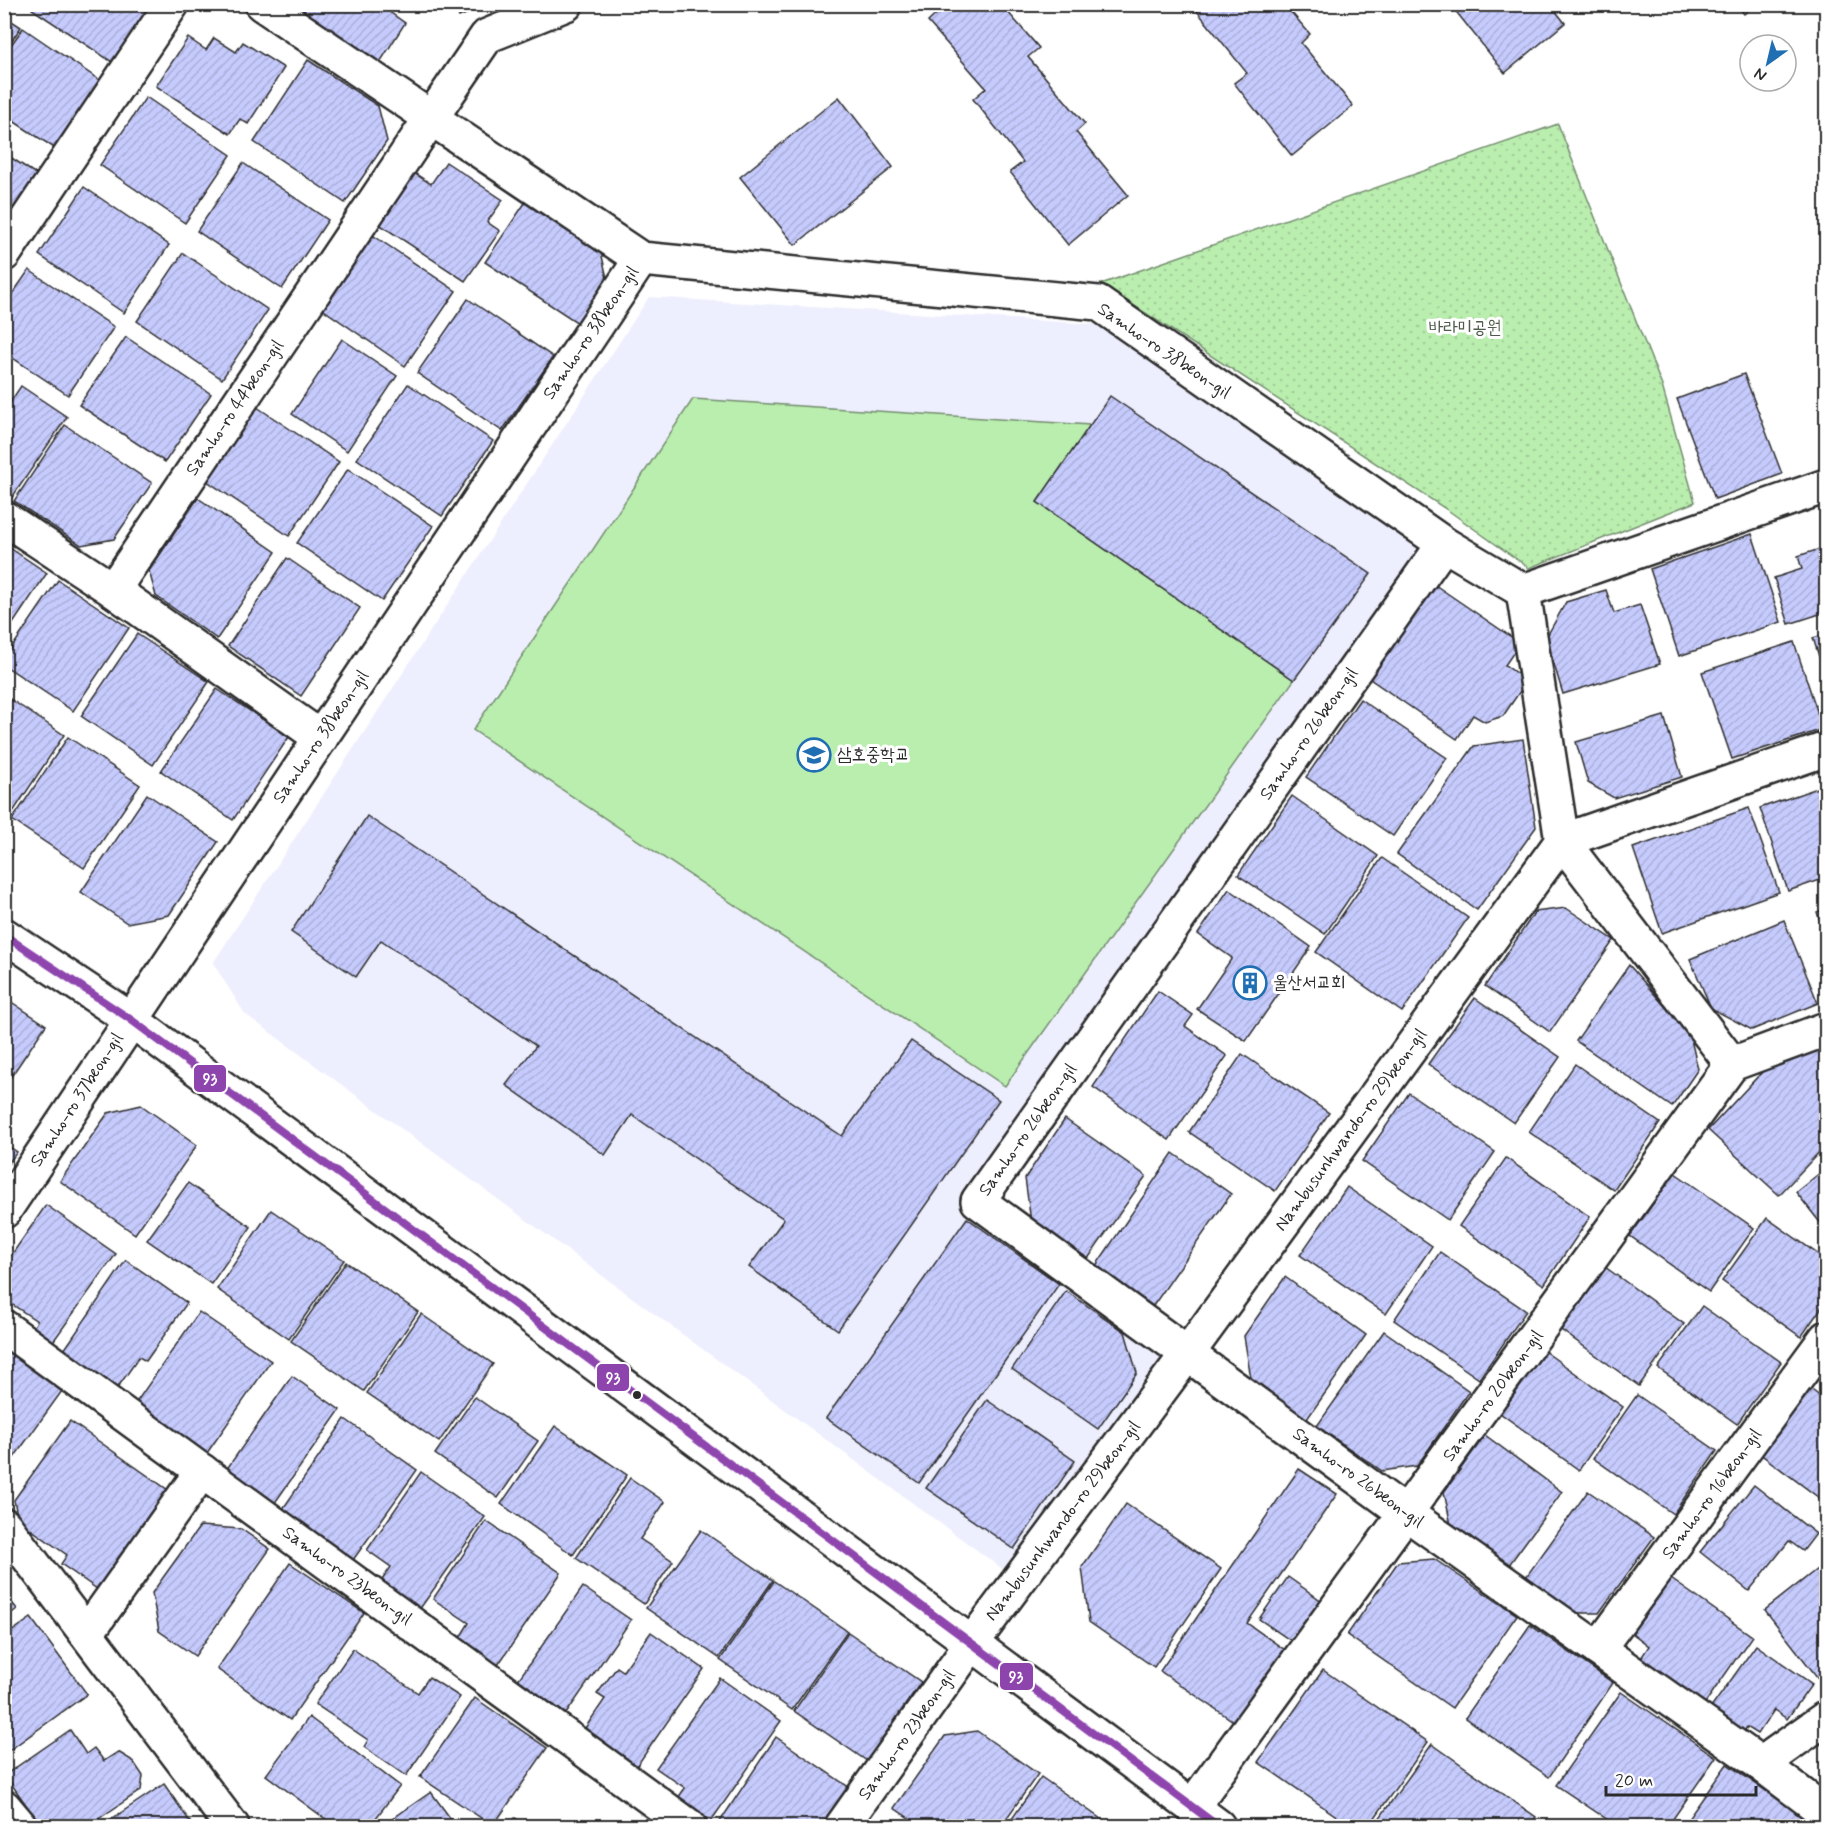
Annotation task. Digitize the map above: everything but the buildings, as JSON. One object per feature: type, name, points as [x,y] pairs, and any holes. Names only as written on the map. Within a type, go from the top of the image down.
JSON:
[{"type":"street","points":[[4,254],[172,4]]},
{"type":"street","points":[[262,4],[641,259]]},
{"type":"street","name":"Samho-ro 44beon-gil","points":[[113,590],[487,36],[566,4]]},
{"type":"street","name":"Samho-ro 38beon-gil","points":[[130,1019],[641,259],[1098,303],[1444,544]]},
{"type":"street","points":[[1444,544],[1523,591],[1827,486]]},
{"type":"street","points":[[4,518],[113,590],[321,738]]},
{"type":"street","name":"Samho-ro 26beon-gil","points":[[1444,544],[978,1201],[1407,1514],[1827,1813]]},
{"type":"street","points":[[1523,591],[1562,841],[1732,1064],[1827,1029]]},
{"type":"street","points":[[1562,841],[1827,748]]},
{"type":"street","name":"Nambusunhwando-ro 29beon-gil","points":[[972,1643],[1188,1353],[1562,841]]},
{"type":"street","points":[[4,935],[130,1019],[1218,1827]]},
{"type":"street","name":"Samho-ro 37beon-gil","points":[[4,1211],[130,1019]]},
{"type":"street","name":"Samho-ro 20beon-gil","points":[[1192,1807],[1732,1064]]},
{"type":"street","name":"Samho-ro 23beon-gil","points":[[4,1327],[689,1827]]},
{"type":"street","name":"Samho-ro 16beon-gil","points":[[1599,1649],[1827,1338]]},
{"type":"street","points":[[87,1633],[202,1471]]},
{"type":"street","points":[[4,1525],[232,1827]]},
{"type":"street","name":"Samho-ro 23beon-gil","points":[[842,1827],[972,1643]]},
{"type":"street","points":[[1761,1764],[1827,1718]]},
{"type":"street","points":[[4,1807],[20,1827]]},
{"type":"shaded area","name":"삼호중학교","points":[[649,297],[1111,325],[1426,548],[962,1202],[1167,1355],[1008,1573],[245,1014],[213,963]]},
{"type":"green space","name":"바라미공원","points":[[1558,124],[1662,386],[1695,502],[1529,568],[1449,511],[1101,284]]},
{"type":"green space","points":[[693,399],[1090,425],[1037,502],[1294,680],[1005,1086],[473,730]]},
{"type":"transit line","name":"93","points":[[4,935],[130,1019],[1218,1826]]},
{"type":"place","name":"삼호중학교","points":[[814,755]]},
{"type":"place","name":"울산서교회","points":[[1250,983]]}]
